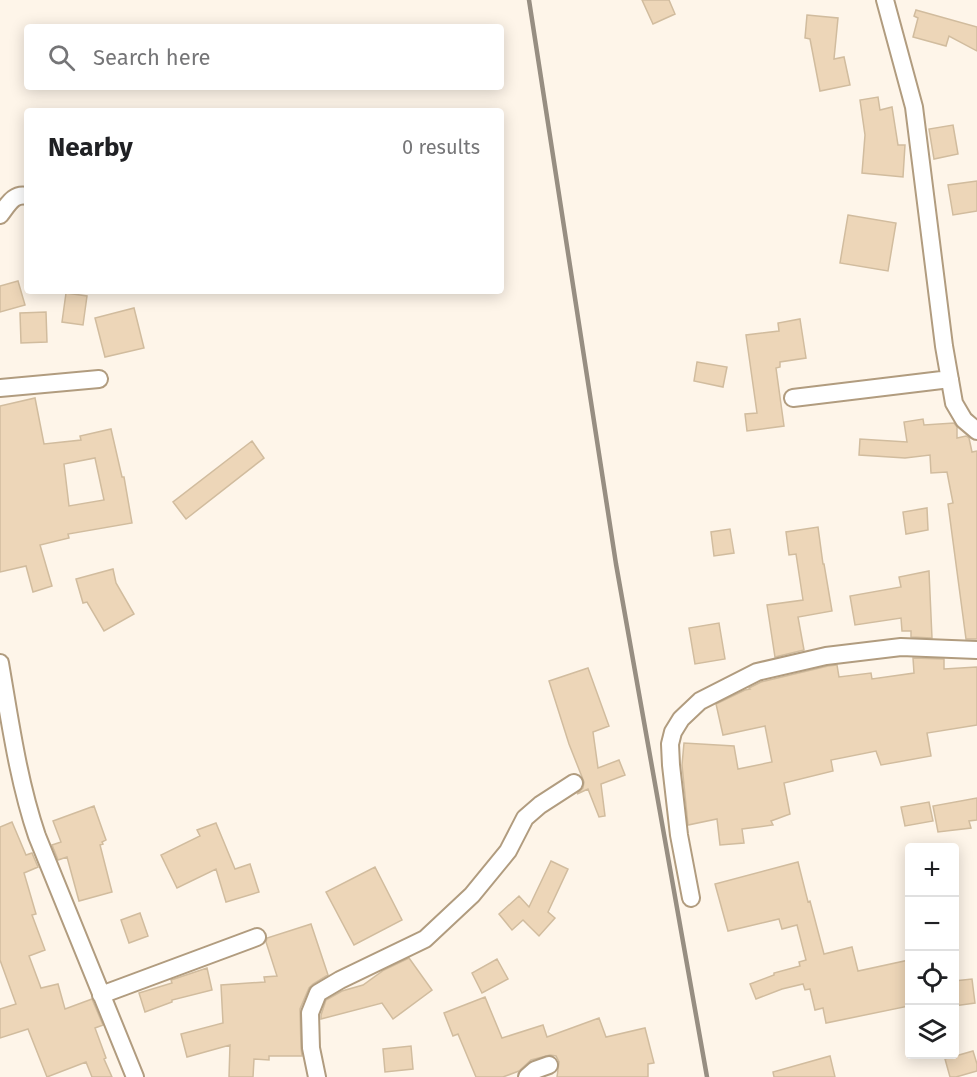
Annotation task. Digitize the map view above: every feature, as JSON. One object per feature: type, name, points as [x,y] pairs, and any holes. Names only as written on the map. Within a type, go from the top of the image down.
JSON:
[{"type":"street","points":[[885,0],[914,107],[944,346],[954,403],[964,420],[977,431]]},
{"type":"street","points":[[0,215],[16,196],[24,195]]},
{"type":"street","points":[[0,388],[99,379]]},
{"type":"street","points":[[793,398],[950,379]]},
{"type":"street","points":[[691,898],[679,835],[670,744],[673,732],[681,719],[699,701],[757,672],[826,656],[901,647],[977,650]]},
{"type":"street","points":[[0,663],[28,811],[135,1077]]},
{"type":"street","points":[[317,1077],[311,1048],[310,1013],[318,993],[425,939],[472,896],[508,850],[525,818],[540,805],[574,783]]},
{"type":"street","points":[[101,995],[257,937]]},
{"type":"street","points":[[527,1077],[531,1072],[549,1065]]},
{"type":"building","points":[[642,0],[669,0],[675,14],[653,24]]},
{"type":"building","points":[[916,10],[977,27],[977,51],[949,36],[946,46],[913,37],[918,18],[914,16]]},
{"type":"building","points":[[807,15],[838,18],[834,59],[844,57],[850,85],[820,91],[810,39],[805,38]]},
{"type":"building","points":[[878,97],[880,110],[892,107],[898,145],[905,145],[903,177],[862,173],[865,135],[860,100]]},
{"type":"building","points":[[953,125],[958,154],[934,159],[929,129]]},
{"type":"building","points":[[977,181],[977,211],[953,215],[948,185]]},
{"type":"building","points":[[848,215],[896,223],[888,271],[840,263]]},
{"type":"building","points":[[18,281],[25,305],[0,312],[0,286]]},
{"type":"building","points":[[66,294],[87,296],[83,325],[62,322]]},
{"type":"building","points":[[134,308],[144,348],[105,357],[95,318]]},
{"type":"building","points":[[46,312],[47,342],[21,343],[20,313]]},
{"type":"building","points":[[800,319],[806,358],[780,362],[780,367],[776,368],[784,426],[747,431],[745,414],[757,413],[746,335],[779,331],[778,323]]},
{"type":"building","points":[[697,362],[727,367],[723,387],[694,381]]},
{"type":"building","points":[[35,398],[44,444],[81,440],[80,436],[111,429],[122,477],[124,477],[132,523],[68,534],[69,538],[40,545],[52,586],[33,592],[26,566],[0,572],[0,406]],"holes":[[[95,458],[104,500],[69,506],[64,464]]]},
{"type":"building","points":[[923,419],[924,425],[954,423],[957,427],[957,438],[966,436],[969,438],[972,452],[977,451],[977,639],[966,639],[948,504],[953,503],[947,472],[931,473],[930,455],[905,458],[859,455],[860,439],[907,442],[904,422]]},
{"type":"building","points":[[252,441],[264,458],[186,519],[173,502]]},
{"type":"building","points":[[927,508],[928,530],[906,534],[903,512]]},
{"type":"building","points":[[818,527],[832,611],[798,617],[804,650],[775,657],[767,605],[803,600],[796,554],[789,555],[786,532]]},
{"type":"building","points":[[730,529],[734,553],[714,556],[711,532]]},
{"type":"building","points":[[113,569],[116,583],[134,614],[104,631],[87,602],[83,603],[76,579]]},
{"type":"building","points":[[929,571],[932,638],[911,637],[911,631],[902,631],[901,618],[855,625],[850,596],[901,587],[899,577]]},
{"type":"building","points":[[719,623],[725,659],[695,664],[689,628]]},
{"type":"building","points":[[913,658],[944,659],[944,669],[977,667],[977,725],[927,733],[931,756],[881,765],[876,751],[831,760],[833,771],[784,783],[790,814],[771,821],[773,825],[742,829],[744,843],[720,845],[717,819],[688,825],[682,765],[684,743],[734,746],[738,769],[772,762],[765,726],[723,735],[716,704],[761,682],[828,666],[837,665],[839,677],[871,673],[872,679],[914,673]]},
{"type":"building","points":[[588,668],[609,726],[593,732],[598,768],[619,760],[625,775],[601,784],[605,816],[599,817],[588,789],[577,794],[583,788],[584,782],[549,681]]},
{"type":"building","points":[[977,798],[977,820],[969,821],[971,828],[938,832],[933,806]]},
{"type":"building","points":[[929,802],[933,821],[905,826],[901,807]]},
{"type":"building","points":[[94,806],[106,840],[100,845],[112,892],[79,901],[67,857],[58,860],[52,845],[61,842],[53,821]]},
{"type":"building","points":[[12,822],[26,855],[32,853],[38,867],[24,873],[36,914],[32,915],[45,950],[29,956],[41,988],[58,984],[65,1009],[92,999],[103,1025],[95,1028],[112,1077],[92,1077],[86,1062],[47,1077],[28,1029],[0,1038],[0,1009],[16,1004],[0,960],[0,827]]},
{"type":"building","points":[[216,823],[235,869],[250,864],[259,892],[226,902],[216,869],[177,888],[161,855],[200,836],[197,830]]},
{"type":"building","points":[[551,861],[568,869],[548,912],[555,918],[539,936],[523,920],[512,930],[499,914],[519,896],[529,907]]},
{"type":"building","points":[[798,862],[824,954],[852,947],[858,971],[905,961],[905,1007],[826,1023],[823,1008],[815,1010],[810,989],[805,990],[803,984],[756,999],[750,984],[774,975],[774,973],[800,966],[799,962],[806,960],[797,925],[782,929],[779,919],[728,931],[715,884]]},
{"type":"building","points":[[375,867],[402,920],[354,945],[326,892]]},
{"type":"building","points":[[140,913],[148,936],[129,943],[121,920]]},
{"type":"building","points":[[311,924],[328,975],[309,988],[300,1009],[302,1056],[269,1056],[269,1060],[254,1059],[253,1077],[229,1077],[230,1045],[187,1057],[181,1034],[223,1023],[221,985],[265,982],[264,977],[277,976],[266,942],[267,938]]},
{"type":"building","points":[[409,958],[432,990],[393,1019],[382,1003],[321,1019],[326,1000],[342,991],[363,985],[384,970]]},
{"type":"building","points":[[497,959],[508,979],[482,993],[472,973]]},
{"type":"building","points":[[207,968],[212,990],[172,1000],[172,1002],[145,1012],[139,993],[172,983],[171,980]]},
{"type":"building","points":[[972,979],[975,1003],[959,1005],[959,980]]},
{"type":"building","points":[[485,997],[502,1038],[543,1025],[547,1037],[599,1018],[606,1037],[645,1028],[654,1063],[648,1064],[648,1077],[557,1077],[559,1062],[556,1056],[550,1055],[531,1060],[519,1071],[503,1077],[476,1077],[458,1034],[453,1036],[444,1013]]},
{"type":"building","points":[[411,1046],[413,1069],[385,1072],[383,1049]]},
{"type":"building","points":[[973,1051],[977,1071],[950,1077],[945,1059],[959,1059],[959,1055]]},
{"type":"building","points":[[830,1056],[835,1077],[774,1077],[773,1072]]},
{"type":"railway","points":[[529,0],[616,564],[707,1077]]}]
